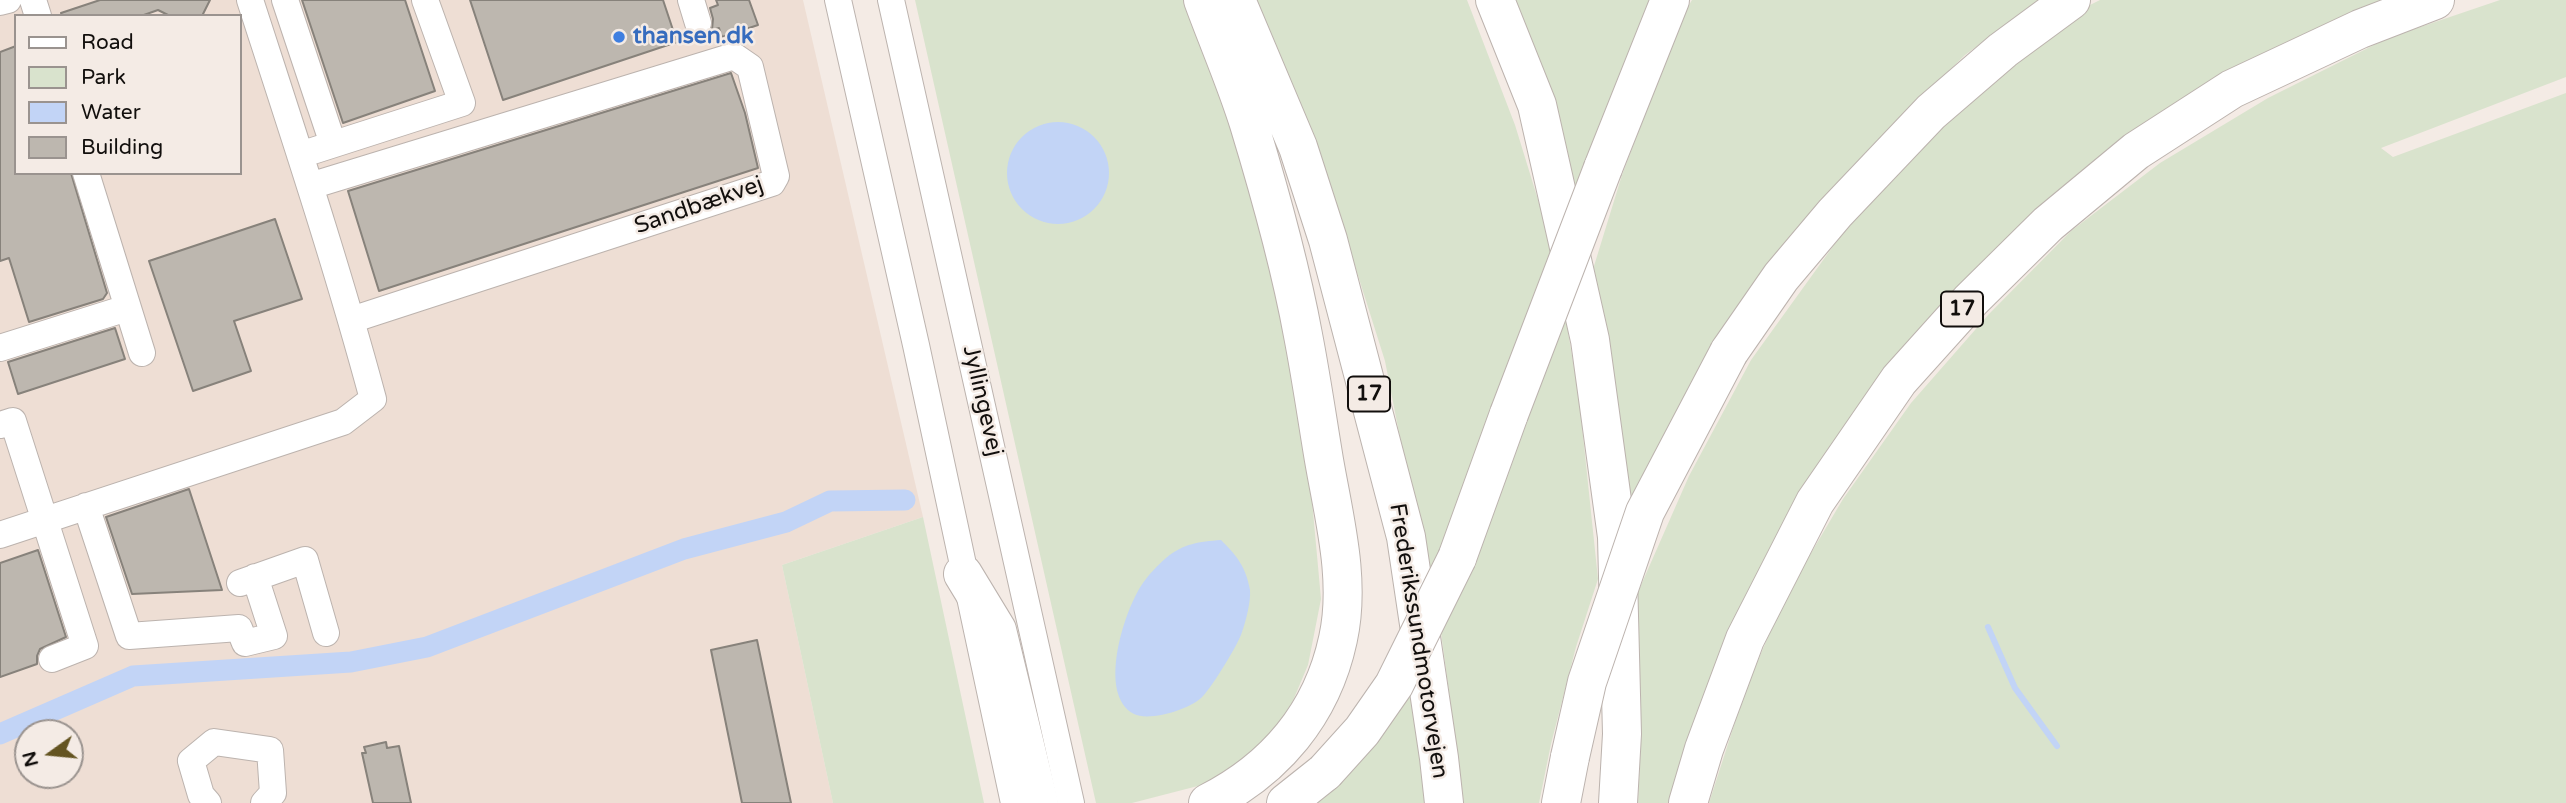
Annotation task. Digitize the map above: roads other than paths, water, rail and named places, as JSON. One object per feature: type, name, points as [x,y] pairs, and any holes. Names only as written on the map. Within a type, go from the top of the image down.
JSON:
[{"type":"highway","points":[[1203,0],[1248,121],[1283,245],[1303,333],[1338,545],[1343,592],[1338,638],[1324,683],[1294,736],[1272,760],[1235,789],[1208,803]]},
{"type":"highway","name":"Frederikssundmotorvejen","points":[[1236,0],[1298,147],[1328,240],[1406,537],[1440,758],[1444,803]]},
{"type":"highway","points":[[1495,0],[1537,105],[1590,340],[1617,537],[1622,734],[1618,803]]},
{"type":"highway","points":[[1286,803],[1325,772],[1362,731],[1394,685],[1457,558],[1509,414],[1670,0]]},
{"type":"highway","points":[[1561,803],[1587,682],[1645,512],[1729,352],[1781,277],[1835,213],[1931,112],[2003,50],[2071,0]]},
{"type":"highway","name":"17","points":[[1688,803],[1704,749],[1745,639],[1815,502],[1899,380],[1971,300],[2048,224],[2136,151],[2232,89],[2360,29],[2435,0]]},
{"type":"highway","points":[[963,574],[997,630],[1039,803]]},
{"type":"street","points":[[0,2],[8,0]]},
{"type":"street","points":[[0,535],[343,422],[373,399],[310,186],[250,0]]},
{"type":"street","points":[[285,0],[333,144]]},
{"type":"street","points":[[300,155],[462,103],[425,0]]},
{"type":"street","points":[[838,0],[916,345],[1014,803]]},
{"type":"street","points":[[873,0],[887,48],[916,114]]},
{"type":"street","name":"Jyllingevej","points":[[891,0],[1072,803]]},
{"type":"street","name":"Sandbækvej","points":[[310,186],[734,56],[750,68],[776,176],[772,183],[351,320]]},
{"type":"street","points":[[87,175],[142,353]]},
{"type":"street","points":[[0,348],[127,308]]},
{"type":"street","points":[[0,425],[13,421],[129,636],[239,628],[245,643],[274,636],[247,580],[305,560],[326,633]]},
{"type":"street","points":[[52,659],[85,646],[64,514]]},
{"type":"street","points":[[208,803],[201,795],[191,761],[214,743],[270,750],[273,793],[264,803]]},
{"type":"water","points":[[1058,122],[1078,126],[1094,137],[1105,153],[1109,173],[1105,193],[1094,209],[1078,220],[1058,224],[1038,220],[1022,209],[1011,193],[1007,173],[1011,153],[1022,137],[1038,126]]},
{"type":"water","points":[[1221,540],[1240,562],[1250,590],[1248,611],[1240,638],[1212,684],[1197,701],[1180,710],[1160,715],[1134,714],[1123,704],[1117,690],[1115,672],[1122,633],[1134,598],[1149,575],[1179,549],[1192,544]]},
{"type":"waterway","points":[[0,734],[133,676],[351,662],[427,647],[684,549],[786,522],[830,501],[905,500]]},
{"type":"waterway","points":[[1988,627],[2015,688],[2057,746]]},
{"type":"place","name":"thansen.dk","points":[[619,37]]}]
